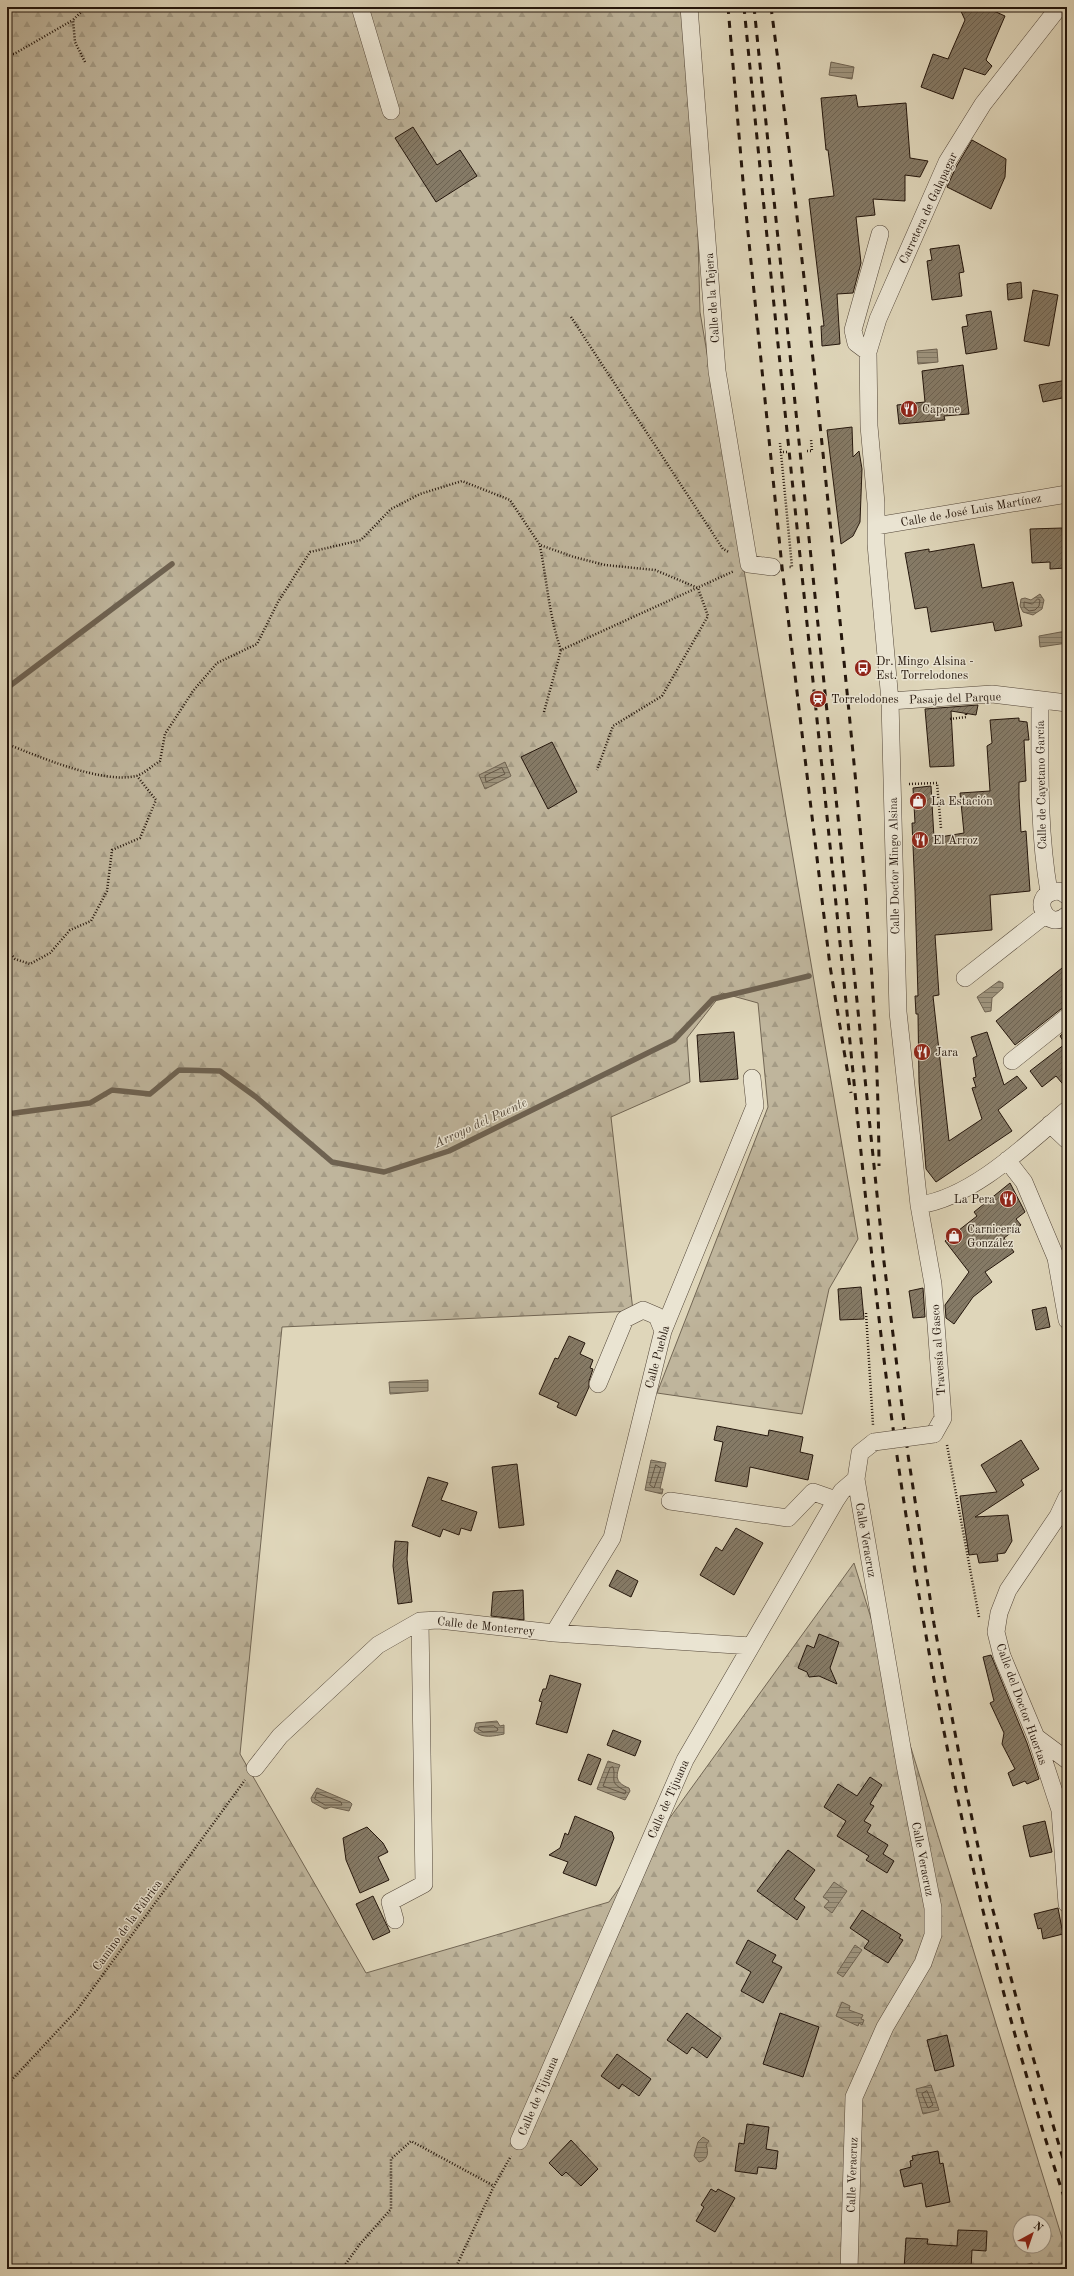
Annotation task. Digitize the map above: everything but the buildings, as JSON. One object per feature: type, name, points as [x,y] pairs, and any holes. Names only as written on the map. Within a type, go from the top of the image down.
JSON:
[{"type":"street","points":[[360,7],[391,111]]},
{"type":"street","name":"Calle de la Tejera","points":[[689,7],[717,371],[749,564]]},
{"type":"street","name":"Carretera de Galapagar","points":[[868,352],[878,319],[947,162],[983,104],[1059,7]]},
{"type":"street","points":[[868,352],[856,343],[853,330],[880,234]]},
{"type":"street","name":"Calle Doctor Mingo Alsina","points":[[868,352],[869,426],[890,701],[898,1012],[919,1205]]},
{"type":"street","name":"Calle de José Luis Martínez","points":[[876,526],[1067,494]]},
{"type":"street","points":[[749,564],[772,568]]},
{"type":"street","name":"Pasaje del Parque","points":[[890,701],[992,694],[1067,704]]},
{"type":"street","name":"Calle de Cayetano García","points":[[1040,701],[1040,820],[1049,892]]},
{"type":"street","points":[[1067,896],[1056,891],[1049,892],[1042,901],[1041,906],[1045,915],[1057,920],[1067,915]]},
{"type":"street","points":[[965,978],[1045,915]]},
{"type":"street","points":[[1012,1061],[1067,1017]]},
{"type":"street","name":"Calle Puebla","points":[[554,1633],[612,1538],[663,1331],[755,1106],[752,1078]]},
{"type":"street","points":[[919,1205],[937,1202],[955,1195],[1007,1160],[1067,1110]]},
{"type":"street","points":[[1050,1124],[1067,1140]]},
{"type":"street","points":[[1007,1160],[1024,1182],[1056,1258],[1067,1320]]},
{"type":"street","name":"Travesía al Gasco","points":[[919,1205],[933,1284],[943,1418],[934,1434]]},
{"type":"street","points":[[598,1384],[625,1319],[643,1310],[657,1316],[663,1331]]},
{"type":"street","points":[[874,1442],[934,1434]]},
{"type":"street","name":"Calle Veracruz","points":[[849,2269],[854,2097],[885,2027],[923,1963],[933,1935],[933,1908],[904,1765],[856,1479],[860,1453],[874,1442]]},
{"type":"street","name":"Calle de Tijuana","points":[[519,2141],[685,1760],[842,1490],[856,1479]]},
{"type":"street","points":[[670,1501],[788,1518],[813,1492],[836,1500]]},
{"type":"street","name":"Calle del Doctor Huertas","points":[[1067,1497],[1058,1516],[1008,1590],[999,1613],[996,1632],[1002,1656],[1036,1737],[1060,1810],[1067,1904]]},
{"type":"street","name":"Calle de Monterrey","points":[[254,1768],[280,1736],[378,1645],[420,1621],[439,1620],[554,1633],[751,1646]]},
{"type":"street","points":[[395,1920],[390,1902],[424,1884],[420,1621]]},
{"type":"street","points":[[1036,1737],[1067,1760]]},
{"type":"path","points":[[7,54],[14,54],[72,20],[86,7]]},
{"type":"path","points":[[72,20],[75,42],[85,62]]},
{"type":"path","points":[[570,317],[723,549],[749,564]]},
{"type":"path","points":[[807,451],[812,451],[811,439]]},
{"type":"path","points":[[780,443],[792,567]]},
{"type":"path","points":[[780,452],[787,452]]},
{"type":"path","points":[[7,744],[68,768],[117,777],[137,776],[160,761],[165,734],[193,691],[217,663],[257,644],[278,602],[310,552],[361,540],[391,508],[420,494],[462,482],[510,500],[540,545],[548,583],[552,626],[561,650],[544,712]]},
{"type":"path","points":[[540,545],[574,558],[605,565],[655,570],[698,588],[708,616],[662,696],[613,726],[598,770]]},
{"type":"path","points":[[561,650],[749,564]]},
{"type":"path","points":[[7,949],[15,959],[30,964],[50,953],[70,930],[91,921],[107,891],[112,850],[140,838],[156,800],[137,776]]},
{"type":"path","points":[[892,784],[937,783],[940,828]]},
{"type":"path","points":[[866,1313],[874,1442]]},
{"type":"path","points":[[934,1434],[946,1443],[981,1628],[996,1632]]},
{"type":"path","name":"Camino de la Fábrica","points":[[7,2085],[77,2010],[254,1768]]},
{"type":"path","points":[[342,2269],[360,2244],[391,2209],[391,2160],[411,2141],[494,2186]]},
{"type":"path","points":[[455,2269],[494,2186],[519,2141]]},
{"type":"green space","points":[[7,7],[692,7],[700,312],[858,1239],[829,1289],[802,1414],[657,1393],[768,1107],[758,1003],[722,993],[687,1038],[690,1082],[611,1117],[633,1311],[282,1327],[240,1754],[366,1973],[609,1902],[854,1563],[1067,2254],[1067,2269],[7,2269]]},
{"type":"water","points":[[831,62],[854,67],[852,79],[829,75]]},
{"type":"water","points":[[937,349],[938,362],[918,364],[917,351]]},
{"type":"water","points":[[1040,594],[1044,600],[1042,609],[1033,615],[1023,612],[1020,606],[1021,599],[1025,598],[1031,600]]},
{"type":"water","points":[[1066,631],[1067,643],[1040,647],[1039,636]]},
{"type":"water","points":[[505,762],[511,776],[485,789],[479,775]]},
{"type":"water","points":[[999,981],[1003,983],[1003,988],[992,998],[991,1011],[985,1012],[977,997]]},
{"type":"water","points":[[428,1380],[428,1391],[390,1394],[389,1382]]},
{"type":"water","points":[[651,1460],[666,1463],[660,1489],[663,1489],[662,1494],[645,1490]]},
{"type":"water","points":[[497,1721],[500,1726],[504,1725],[504,1734],[485,1736],[477,1734],[474,1731],[476,1723]]},
{"type":"water","points":[[608,1761],[620,1765],[617,1773],[619,1782],[629,1788],[630,1791],[625,1800],[597,1789]]},
{"type":"water","points":[[317,1788],[350,1802],[352,1804],[349,1811],[331,1807],[325,1809],[312,1802],[311,1798]]},
{"type":"water","points":[[834,1882],[847,1891],[832,1913],[824,1907],[829,1901],[823,1897]]},
{"type":"water","points":[[855,1945],[862,1950],[843,1977],[837,1973]]},
{"type":"water","points":[[842,2002],[850,2006],[849,2010],[863,2015],[861,2019],[864,2020],[862,2025],[859,2023],[858,2026],[836,2016]]},
{"type":"water","points":[[931,2085],[939,2110],[923,2114],[916,2089]]},
{"type":"water","points":[[703,2137],[709,2141],[706,2145],[707,2155],[706,2158],[699,2162],[694,2156],[698,2142]]},
{"type":"water","points":[[1032,2263],[1034,2269],[1010,2269]]},
{"type":"waterway","points":[[7,688],[172,564]]},
{"type":"waterway","name":"Arroyo del Puente","points":[[7,1114],[90,1103],[112,1090],[150,1094],[179,1070],[220,1071],[256,1097],[332,1162],[384,1172],[449,1151],[674,1040],[713,999],[809,976]]},
{"type":"railway","points":[[728,7],[744,193],[782,567],[830,966],[851,1093]]},
{"type":"railway","points":[[744,7],[868,1215],[882,1346],[900,1476],[931,1661],[948,1753],[968,1845],[989,1936],[1013,2027],[1067,2206]]},
{"type":"railway","points":[[754,7],[884,1262],[908,1455],[934,1624],[986,1884],[1024,2027],[1067,2172]]},
{"type":"railway","points":[[771,7],[809,324],[855,772],[871,968],[878,1100],[879,1166]]},
{"type":"place","name":"Capone","points":[[909,409]]},
{"type":"place","name":"Dr. Mingo Alsina - Est. Torrelodones","points":[[863,668]]},
{"type":"place","name":"Torrelodones","points":[[818,699]]},
{"type":"place","name":"La Estación","points":[[918,801]]},
{"type":"place","name":"El Arroz","points":[[920,840]]},
{"type":"place","name":"Jara","points":[[922,1052]]},
{"type":"place","name":"La Pera","points":[[1008,1199]]},
{"type":"place","name":"Carnicería González","points":[[954,1236]]}]
